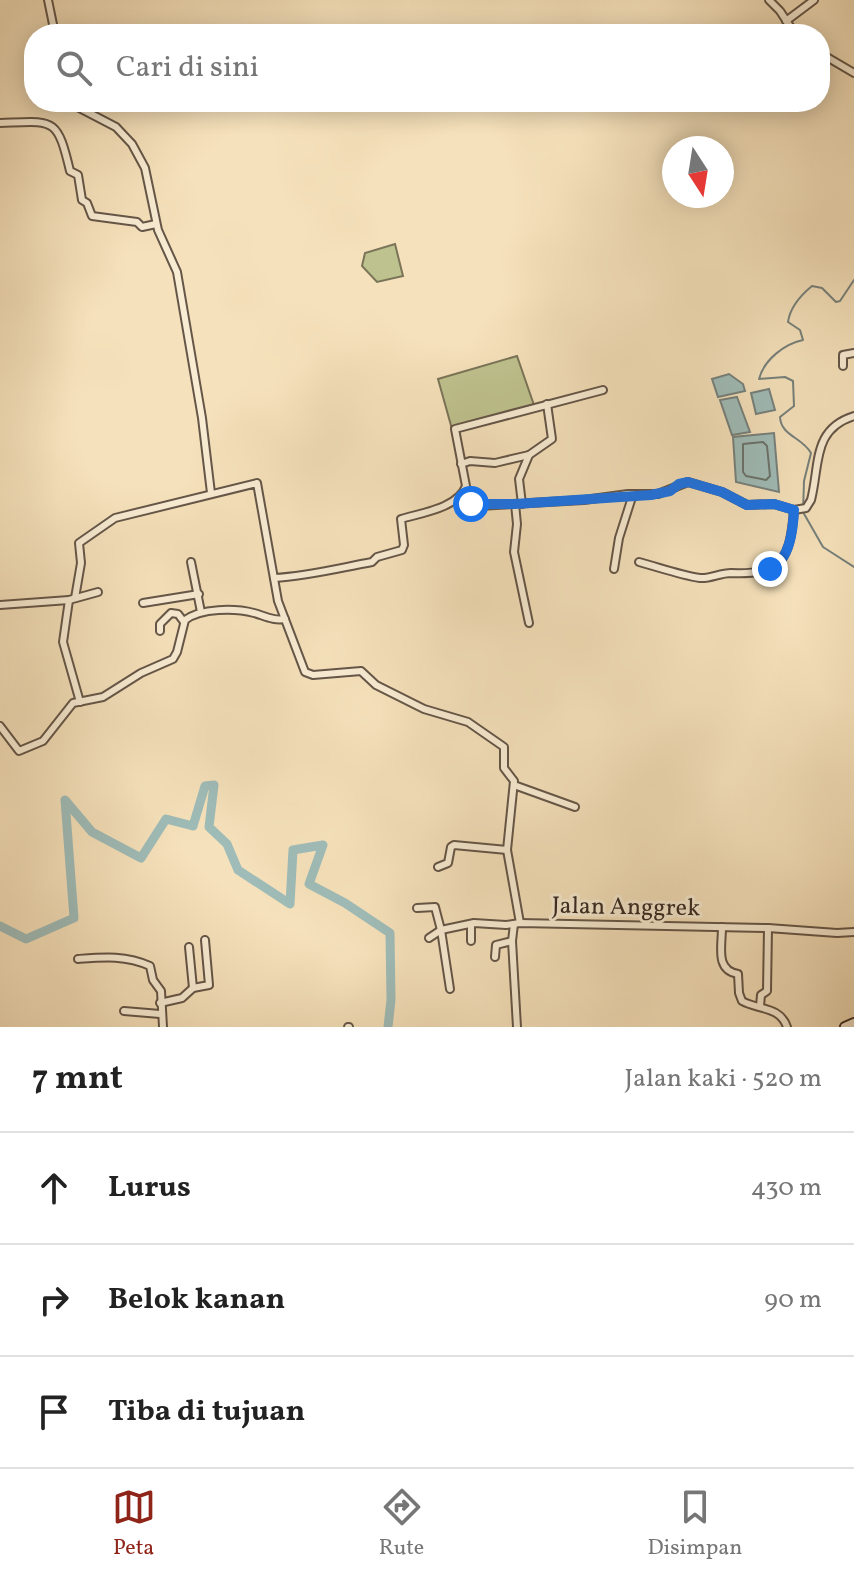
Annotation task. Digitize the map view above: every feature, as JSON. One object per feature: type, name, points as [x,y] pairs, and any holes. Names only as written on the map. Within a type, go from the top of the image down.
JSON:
[{"type":"street","points":[[48,0],[53,24]]},
{"type":"street","points":[[769,0],[788,24]]},
{"type":"street","points":[[786,21],[814,0]]},
{"type":"street","points":[[830,59],[854,73]]},
{"type":"street","points":[[87,112],[116,127],[132,144],[147,174],[156,224],[177,272],[202,418],[211,493]]},
{"type":"street","points":[[0,123],[38,120],[47,122],[58,132],[70,171],[78,175],[82,200],[87,203],[92,216],[137,222],[142,227],[156,224]]},
{"type":"street","points":[[843,366],[843,355],[854,353]]},
{"type":"street","points":[[274,578],[314,575],[325,569],[370,563],[377,557],[402,550],[401,519],[457,498],[466,486],[455,429],[603,390]]},
{"type":"street","points":[[461,464],[470,461],[495,463],[529,455],[552,439],[547,404]]},
{"type":"street","points":[[457,498],[475,505],[518,504],[667,492],[688,482],[722,492],[747,505],[774,504],[795,510],[806,508],[812,495],[823,438],[841,421],[854,416]]},
{"type":"street","points":[[529,455],[519,479],[513,547],[529,623]]},
{"type":"street","points":[[80,702],[63,642],[81,569],[79,543],[115,518],[257,483],[278,601],[294,639],[301,667],[307,674],[361,671],[376,685],[418,706],[465,721],[503,744],[504,768],[513,778],[514,785],[507,850],[517,923],[512,941],[517,1027]]},
{"type":"street","points":[[614,569],[619,538],[633,494]]},
{"type":"street","points":[[639,562],[700,578],[770,569],[778,565],[784,556],[795,510]]},
{"type":"street","points":[[191,562],[201,612]]},
{"type":"street","points":[[0,605],[72,599],[98,592]]},
{"type":"street","points":[[143,603],[199,594]]},
{"type":"street","points":[[0,726],[19,751],[40,744],[71,705],[103,697],[141,673],[173,659],[184,622],[201,612],[250,612],[269,619],[285,619]]},
{"type":"street","points":[[160,631],[160,624],[171,613],[178,614],[184,622]]},
{"type":"street","points":[[0,741],[8,736]]},
{"type":"street","points":[[514,785],[575,807]]},
{"type":"street","points":[[438,867],[448,863],[453,846],[507,850]]},
{"type":"street","points":[[417,908],[435,907],[450,989]]},
{"type":"street","name":"Jalan Anggrek","points":[[441,930],[471,924],[517,923],[854,932]]},
{"type":"street","points":[[471,924],[471,941]]},
{"type":"street","points":[[722,927],[723,966],[727,972],[738,974],[742,1001],[783,1018],[787,1027]]},
{"type":"street","points":[[760,1006],[761,995],[767,991],[768,928]]},
{"type":"street","points":[[429,938],[441,930]]},
{"type":"street","points":[[160,1003],[182,998],[193,988],[209,985],[205,940]]},
{"type":"street","points":[[495,957],[496,945],[512,941]]},
{"type":"street","points":[[189,947],[193,988]]},
{"type":"street","points":[[78,959],[114,956],[150,966],[153,980],[161,991],[163,1027]]},
{"type":"street","points":[[124,1011],[160,1014]]},
{"type":"street","points":[[845,1027],[854,1023]]},
{"type":"green space","points":[[395,244],[403,276],[377,282],[362,266],[365,253]]},
{"type":"green space","points":[[517,356],[535,408],[452,429],[438,379]]},
{"type":"water","points":[[729,374],[743,384],[745,391],[718,397],[712,379]]},
{"type":"water","points":[[769,389],[775,410],[756,414],[751,393]]},
{"type":"water","points":[[737,397],[750,432],[732,435],[720,400]]},
{"type":"water","points":[[774,433],[779,492],[736,482],[733,437]]},
{"type":"waterway","points":[[854,280],[840,301],[836,302],[822,288],[812,286],[804,293],[788,322],[800,330],[803,340],[776,354],[765,365],[759,379],[785,377],[793,381],[794,406],[780,417],[788,433],[811,453],[804,481],[803,512],[823,547],[854,567]]},
{"type":"waterway","points":[[0,926],[26,939],[74,918],[65,800],[92,832],[141,858],[166,819],[193,826],[205,786],[214,785],[209,827],[227,844],[238,870],[290,904],[293,850],[323,845],[309,884],[390,933],[391,1000],[388,1027]]},
{"type":"route","points":[[471,504],[651,495],[670,491],[684,482],[692,483],[722,492],[747,505],[784,505],[794,510],[784,556],[778,565],[770,569]]}]
